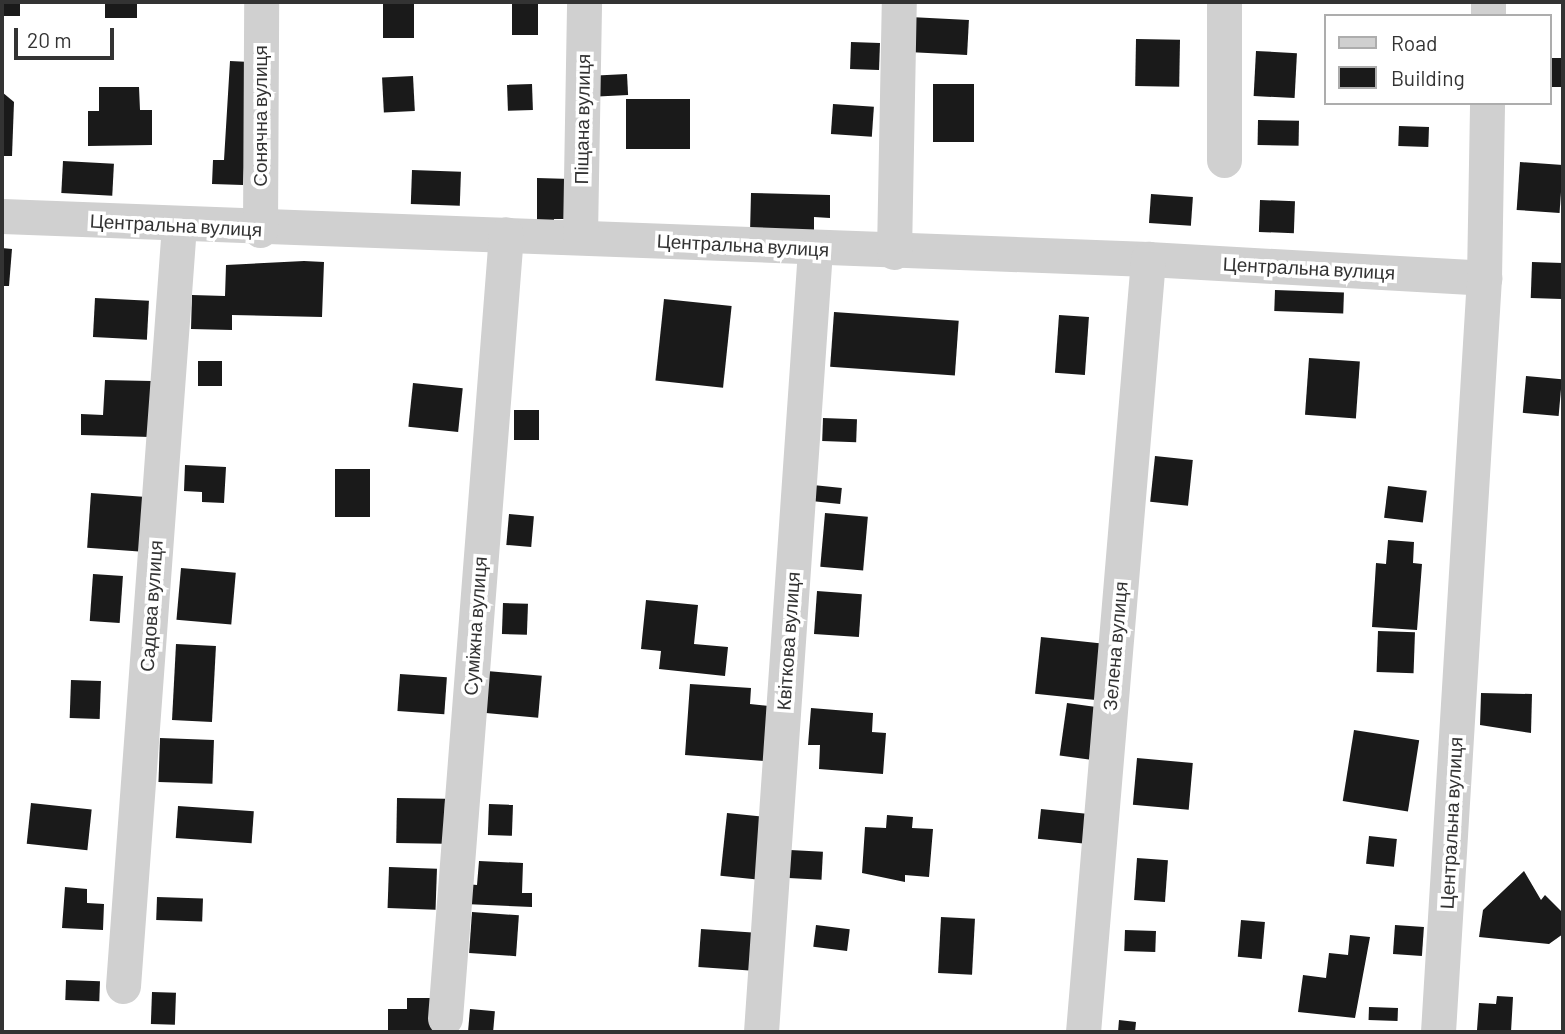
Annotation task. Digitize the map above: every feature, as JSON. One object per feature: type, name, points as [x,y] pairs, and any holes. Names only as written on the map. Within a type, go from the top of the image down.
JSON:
[{"type":"street","name":"Сонячна вулиця","points":[[260,230],[261,2]]},
{"type":"street","name":"Піщана вулиця","points":[[580,236],[584,2]]},
{"type":"street","points":[[894,252],[899,2]]},
{"type":"street","points":[[1224,2],[1224,160]]},
{"type":"street","name":"Центральна вулиця","points":[[1438,1032],[1484,278],[1487,105]]},
{"type":"street","name":"Центральна вулиця","points":[[2,216],[260,230],[580,236],[815,249],[1148,259],[1484,278]]},
{"type":"street","name":"Садова вулиця","points":[[123,986],[180,226]]},
{"type":"street","name":"Суміжна вулиця","points":[[445,1018],[506,234]]},
{"type":"street","name":"Квіткова вулиця","points":[[761,1032],[815,249]]},
{"type":"street","name":"Зелена вулиця","points":[[1083,1032],[1148,259]]},
{"type":"building","points":[[2,2],[20,2],[20,16],[2,16]]},
{"type":"building","points":[[105,2],[137,2],[137,18],[105,18]]},
{"type":"building","points":[[383,2],[414,2],[414,38],[383,38]]},
{"type":"building","points":[[512,2],[538,2],[538,35],[512,35]]},
{"type":"building","points":[[910,17],[969,20],[967,55],[908,52]]},
{"type":"building","points":[[1136,39],[1180,40],[1179,87],[1135,86]]},
{"type":"building","points":[[851,42],[880,43],[879,70],[850,69]]},
{"type":"building","points":[[1256,51],[1297,53],[1295,98],[1254,96]]},
{"type":"building","points":[[1551,58],[1563,58],[1563,87],[1551,87]]},
{"type":"building","points":[[230,61],[250,62],[243,185],[212,184],[213,160],[224,160]]},
{"type":"building","points":[[627,74],[628,95],[593,97],[592,76]]},
{"type":"building","points":[[413,76],[415,111],[384,113],[382,78]]},
{"type":"building","points":[[532,84],[533,110],[508,111],[507,85]]},
{"type":"building","points":[[933,84],[974,84],[974,142],[933,142]]},
{"type":"building","points":[[99,87],[139,87],[140,110],[152,110],[152,145],[88,146],[88,111],[99,111]]},
{"type":"building","points":[[2,92],[14,102],[12,156],[2,156]]},
{"type":"building","points":[[626,99],[690,99],[690,149],[626,149]]},
{"type":"building","points":[[833,104],[874,107],[872,137],[831,134]]},
{"type":"building","points":[[1258,120],[1299,121],[1299,146],[1258,145]]},
{"type":"building","points":[[1399,126],[1429,127],[1428,147],[1398,146]]},
{"type":"building","points":[[63,161],[114,164],[112,196],[61,193]]},
{"type":"building","points":[[1520,162],[1563,165],[1560,213],[1517,210]]},
{"type":"building","points":[[412,170],[461,172],[460,206],[411,204]]},
{"type":"building","points":[[537,178],[571,179],[570,219],[554,219],[554,228],[537,228]]},
{"type":"building","points":[[751,193],[830,195],[830,218],[814,217],[814,235],[750,233]]},
{"type":"building","points":[[1151,194],[1193,197],[1191,226],[1149,223]]},
{"type":"building","points":[[1260,200],[1295,201],[1294,233],[1259,232]]},
{"type":"building","points":[[2,248],[12,249],[9,286],[2,286]]},
{"type":"building","points":[[324,262],[322,317],[232,315],[232,330],[191,329],[192,295],[225,296],[226,265]]},
{"type":"building","points":[[1532,262],[1563,263],[1562,299],[1531,298]]},
{"type":"building","points":[[1275,290],[1344,292],[1343,313],[1274,311]]},
{"type":"building","points":[[95,298],[149,301],[147,340],[93,337]]},
{"type":"building","points":[[664,299],[732,306],[723,388],[655,381]]},
{"type":"building","points":[[834,312],[959,321],[955,376],[830,367]]},
{"type":"building","points":[[1059,315],[1089,317],[1085,375],[1055,373]]},
{"type":"building","points":[[1309,358],[1360,362],[1356,418],[1305,415]]},
{"type":"building","points":[[198,361],[222,361],[222,386],[198,386]]},
{"type":"building","points":[[1526,376],[1562,379],[1559,416],[1523,413]]},
{"type":"building","points":[[105,380],[151,381],[150,437],[81,435],[81,414],[103,415]]},
{"type":"building","points":[[413,383],[463,388],[458,432],[408,427]]},
{"type":"building","points":[[514,410],[539,410],[539,440],[514,440]]},
{"type":"building","points":[[823,418],[857,419],[856,442],[822,441]]},
{"type":"building","points":[[1155,456],[1193,460],[1188,506],[1150,502]]},
{"type":"building","points":[[185,465],[226,467],[224,503],[202,502],[202,492],[184,491]]},
{"type":"building","points":[[335,469],[370,469],[370,517],[335,517]]},
{"type":"building","points":[[813,485],[842,488],[840,504],[811,501]]},
{"type":"building","points":[[1388,486],[1427,491],[1423,523],[1384,518]]},
{"type":"building","points":[[91,493],[143,497],[139,551],[87,548]]},
{"type":"building","points":[[825,513],[868,517],[863,571],[820,567]]},
{"type":"building","points":[[509,514],[534,516],[531,547],[506,545]]},
{"type":"building","points":[[1388,540],[1414,542],[1413,563],[1422,564],[1417,630],[1372,627],[1376,563],[1386,564]]},
{"type":"building","points":[[181,568],[236,573],[231,625],[176,620]]},
{"type":"building","points":[[93,574],[123,576],[120,623],[90,621]]},
{"type":"building","points":[[817,591],[862,594],[859,637],[814,634]]},
{"type":"building","points":[[646,600],[698,605],[694,644],[728,647],[725,676],[659,669],[661,651],[641,649]]},
{"type":"building","points":[[503,603],[528,604],[527,635],[502,634]]},
{"type":"building","points":[[1378,631],[1415,632],[1414,673],[1377,672]]},
{"type":"building","points":[[1041,637],[1102,643],[1096,700],[1035,694]]},
{"type":"building","points":[[176,644],[216,646],[212,722],[172,720]]},
{"type":"building","points":[[487,671],[542,676],[538,718],[483,713]]},
{"type":"building","points":[[400,674],[447,677],[444,714],[397,711]]},
{"type":"building","points":[[71,680],[101,681],[100,719],[70,718]]},
{"type":"building","points":[[690,684],[751,688],[750,704],[769,706],[765,761],[685,755]]},
{"type":"building","points":[[1481,693],[1532,694],[1531,733],[1480,725]]},
{"type":"building","points":[[1067,703],[1102,708],[1094,760],[1060,755]]},
{"type":"building","points":[[811,708],[873,713],[872,732],[886,733],[883,774],[819,769],[820,745],[808,745]]},
{"type":"building","points":[[1354,730],[1419,740],[1408,811],[1343,801]]},
{"type":"building","points":[[160,738],[214,740],[212,784],[158,782]]},
{"type":"building","points":[[1137,758],[1193,763],[1189,810],[1133,805]]},
{"type":"building","points":[[397,798],[445,799],[444,844],[396,843]]},
{"type":"building","points":[[31,803],[92,809],[87,850],[27,844]]},
{"type":"building","points":[[489,804],[513,805],[512,836],[488,835]]},
{"type":"building","points":[[178,806],[254,811],[252,843],[176,838]]},
{"type":"building","points":[[1041,809],[1089,814],[1086,844],[1038,839]]},
{"type":"building","points":[[727,813],[764,817],[757,880],[720,876]]},
{"type":"building","points":[[887,815],[913,817],[912,828],[933,829],[929,877],[905,875],[905,882],[862,873],[865,827],[886,828]]},
{"type":"building","points":[[1369,836],[1397,839],[1394,867],[1366,864]]},
{"type":"building","points":[[790,850],[823,852],[821,880],[789,878]]},
{"type":"building","points":[[1137,858],[1168,860],[1165,902],[1134,900]]},
{"type":"building","points":[[479,861],[523,863],[522,893],[532,893],[532,907],[465,904],[466,884],[477,885]]},
{"type":"building","points":[[389,867],[437,869],[436,910],[388,908]]},
{"type":"building","points":[[1524,871],[1541,900],[1545,895],[1563,913],[1563,934],[1549,944],[1479,937],[1483,910]]},
{"type":"building","points":[[65,887],[87,889],[87,903],[104,904],[103,930],[62,928]]},
{"type":"building","points":[[157,897],[203,899],[202,922],[156,920]]},
{"type":"building","points":[[472,912],[519,915],[516,956],[469,953]]},
{"type":"building","points":[[941,917],[975,919],[972,975],[938,973]]},
{"type":"building","points":[[1241,920],[1265,922],[1262,959],[1238,957]]},
{"type":"building","points":[[816,925],[850,929],[847,951],[813,947]]},
{"type":"building","points":[[1395,925],[1424,927],[1422,956],[1393,954]]},
{"type":"building","points":[[701,929],[756,933],[753,971],[698,967]]},
{"type":"building","points":[[1125,930],[1156,931],[1155,952],[1124,951]]},
{"type":"building","points":[[1350,935],[1370,937],[1355,1018],[1298,1012],[1303,975],[1326,978],[1329,953],[1348,955]]},
{"type":"building","points":[[66,980],[100,981],[99,1001],[65,1000]]},
{"type":"building","points":[[152,992],[176,993],[175,1025],[151,1024]]},
{"type":"building","points":[[1497,996],[1513,997],[1511,1032],[1477,1030],[1479,1003],[1496,1004]]},
{"type":"building","points":[[407,998],[436,998],[436,1032],[388,1032],[388,1009],[407,1009]]},
{"type":"building","points":[[1369,1007],[1398,1008],[1398,1021],[1369,1020]]},
{"type":"building","points":[[470,1009],[495,1011],[493,1032],[468,1032]]},
{"type":"building","points":[[1119,1020],[1136,1022],[1135,1032],[1118,1032]]}]
